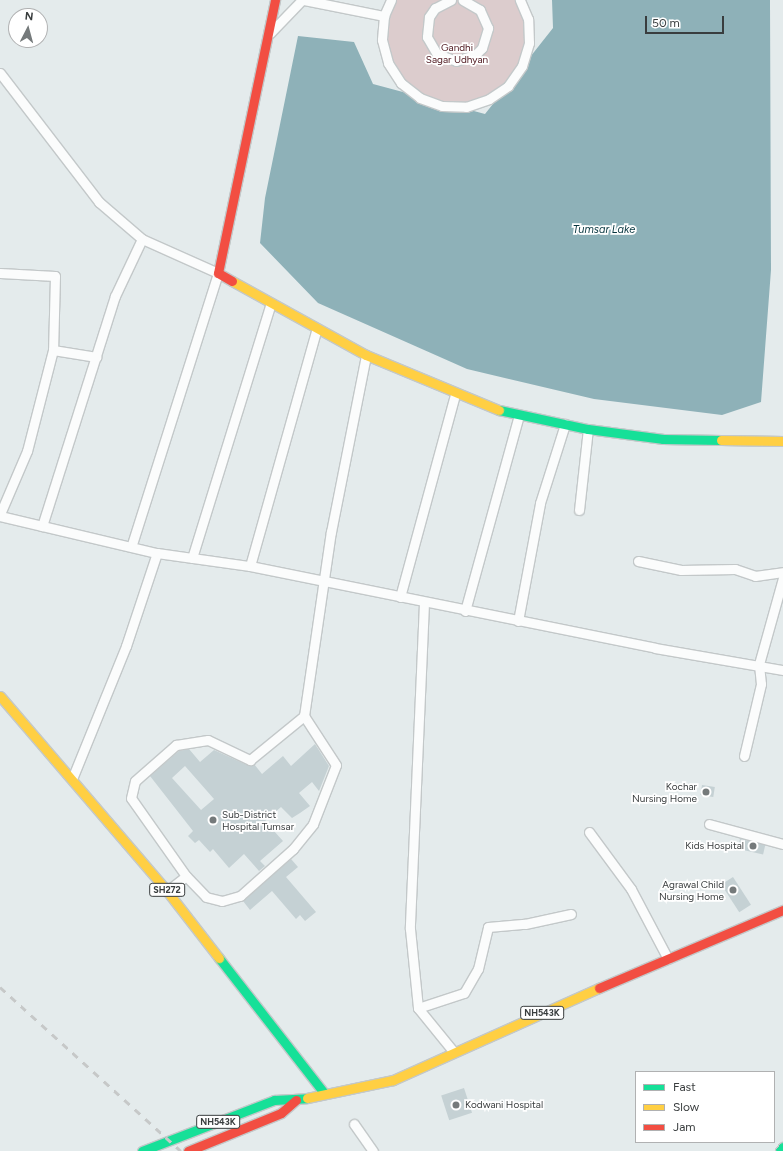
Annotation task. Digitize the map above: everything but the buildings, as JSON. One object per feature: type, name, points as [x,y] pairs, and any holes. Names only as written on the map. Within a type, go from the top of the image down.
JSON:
[{"type":"main road","points":[[275,0],[270,32],[218,273],[366,355],[455,394],[519,415],[588,429],[663,439],[783,441]]},
{"type":"main road","name":"SH272","points":[[0,696],[167,891],[324,1093]]},
{"type":"main road","name":"NH543K","points":[[142,1151],[274,1100],[296,1100],[324,1093],[393,1080],[453,1051],[783,910]]},
{"type":"main road","name":"NH543K","points":[[188,1151],[282,1112],[296,1100]]},
{"type":"main road","points":[[780,1151],[783,1147]]},
{"type":"street","points":[[270,32],[303,0],[384,16]]},
{"type":"street","points":[[391,0],[384,16],[382,40],[388,63],[401,83],[420,98],[442,106],[466,106],[489,99],[508,86],[522,66],[529,43],[528,19],[520,0]]},
{"type":"street","points":[[451,0],[435,8],[429,17],[427,37],[437,54],[456,61],[475,55],[487,38],[486,18],[473,4],[464,0]]},
{"type":"street","points":[[0,73],[99,202],[142,239],[218,273],[131,547]]},
{"type":"street","points":[[42,526],[114,296],[142,239]]},
{"type":"street","points":[[0,273],[55,276],[53,350],[27,452],[0,515],[157,553],[250,566],[518,621],[758,664],[783,670]]},
{"type":"street","points":[[192,558],[270,303]]},
{"type":"street","points":[[250,566],[317,328]]},
{"type":"street","points":[[53,350],[96,357]]},
{"type":"street","points":[[304,716],[336,764],[313,824],[293,849],[240,896],[222,901],[206,897],[186,876],[131,798],[135,781],[176,745],[208,740],[250,760],[304,716],[326,581],[331,532],[366,355]]},
{"type":"street","points":[[400,597],[455,394]]},
{"type":"street","points":[[465,610],[519,415]]},
{"type":"street","points":[[518,621],[540,503],[565,424]]},
{"type":"street","points":[[579,510],[588,429]]},
{"type":"street","points":[[72,780],[126,646],[157,553]]},
{"type":"street","points":[[638,561],[680,570],[735,569],[755,576],[783,572]]},
{"type":"street","points":[[744,756],[762,684],[758,664],[783,578]]},
{"type":"street","points":[[424,602],[410,929],[418,1008],[453,1051]]},
{"type":"street","points":[[709,824],[783,844]]},
{"type":"street","points":[[589,832],[632,889],[668,959]]},
{"type":"street","points":[[167,891],[186,876]]},
{"type":"street","points":[[418,1008],[464,993],[478,969],[488,927],[525,924],[571,914]]},
{"type":"street","points":[[354,1124],[373,1151]]},
{"type":"green space","name":"Gandhi Sagar Udhyan","points":[[391,0],[520,0],[529,43],[508,86],[466,107],[420,98],[388,63],[384,16]]},
{"type":"water","name":"Tumsar Lake","points":[[552,0],[770,0],[771,270],[761,402],[722,415],[594,399],[467,369],[318,303],[260,243],[265,198],[298,36],[354,42],[373,84],[485,114],[553,28]]},
{"type":"railway","points":[[0,987],[181,1151]]},
{"type":"traffic: fast","points":[[499,410],[588,429],[663,439],[721,440]]},
{"type":"traffic: fast","points":[[219,958],[324,1093]]},
{"type":"traffic: fast","points":[[142,1151],[274,1100],[307,1098]]},
{"type":"traffic: fast","points":[[780,1151],[783,1147]]},
{"type":"traffic: slow","points":[[232,281],[366,355],[499,410]]},
{"type":"traffic: slow","points":[[721,440],[783,441]]},
{"type":"traffic: slow","points":[[0,696],[167,891],[219,958]]},
{"type":"traffic: slow","points":[[307,1098],[393,1080],[599,988]]},
{"type":"traffic: jam","points":[[232,281],[218,273],[275,0]]},
{"type":"traffic: jam","points":[[599,988],[783,910]]},
{"type":"traffic: jam","points":[[188,1151],[281,1113],[296,1100]]},
{"type":"place","name":"Kochar Nursing Home","points":[[706,792]]},
{"type":"place","name":"Sub-District Hospital Tumsar","points":[[213,820]]},
{"type":"place","name":"Kids Hospital","points":[[753,846]]},
{"type":"place","name":"Agrawal Child Nursing Home","points":[[733,890]]},
{"type":"place","name":"Kodwani Hospital","points":[[456,1105]]}]
